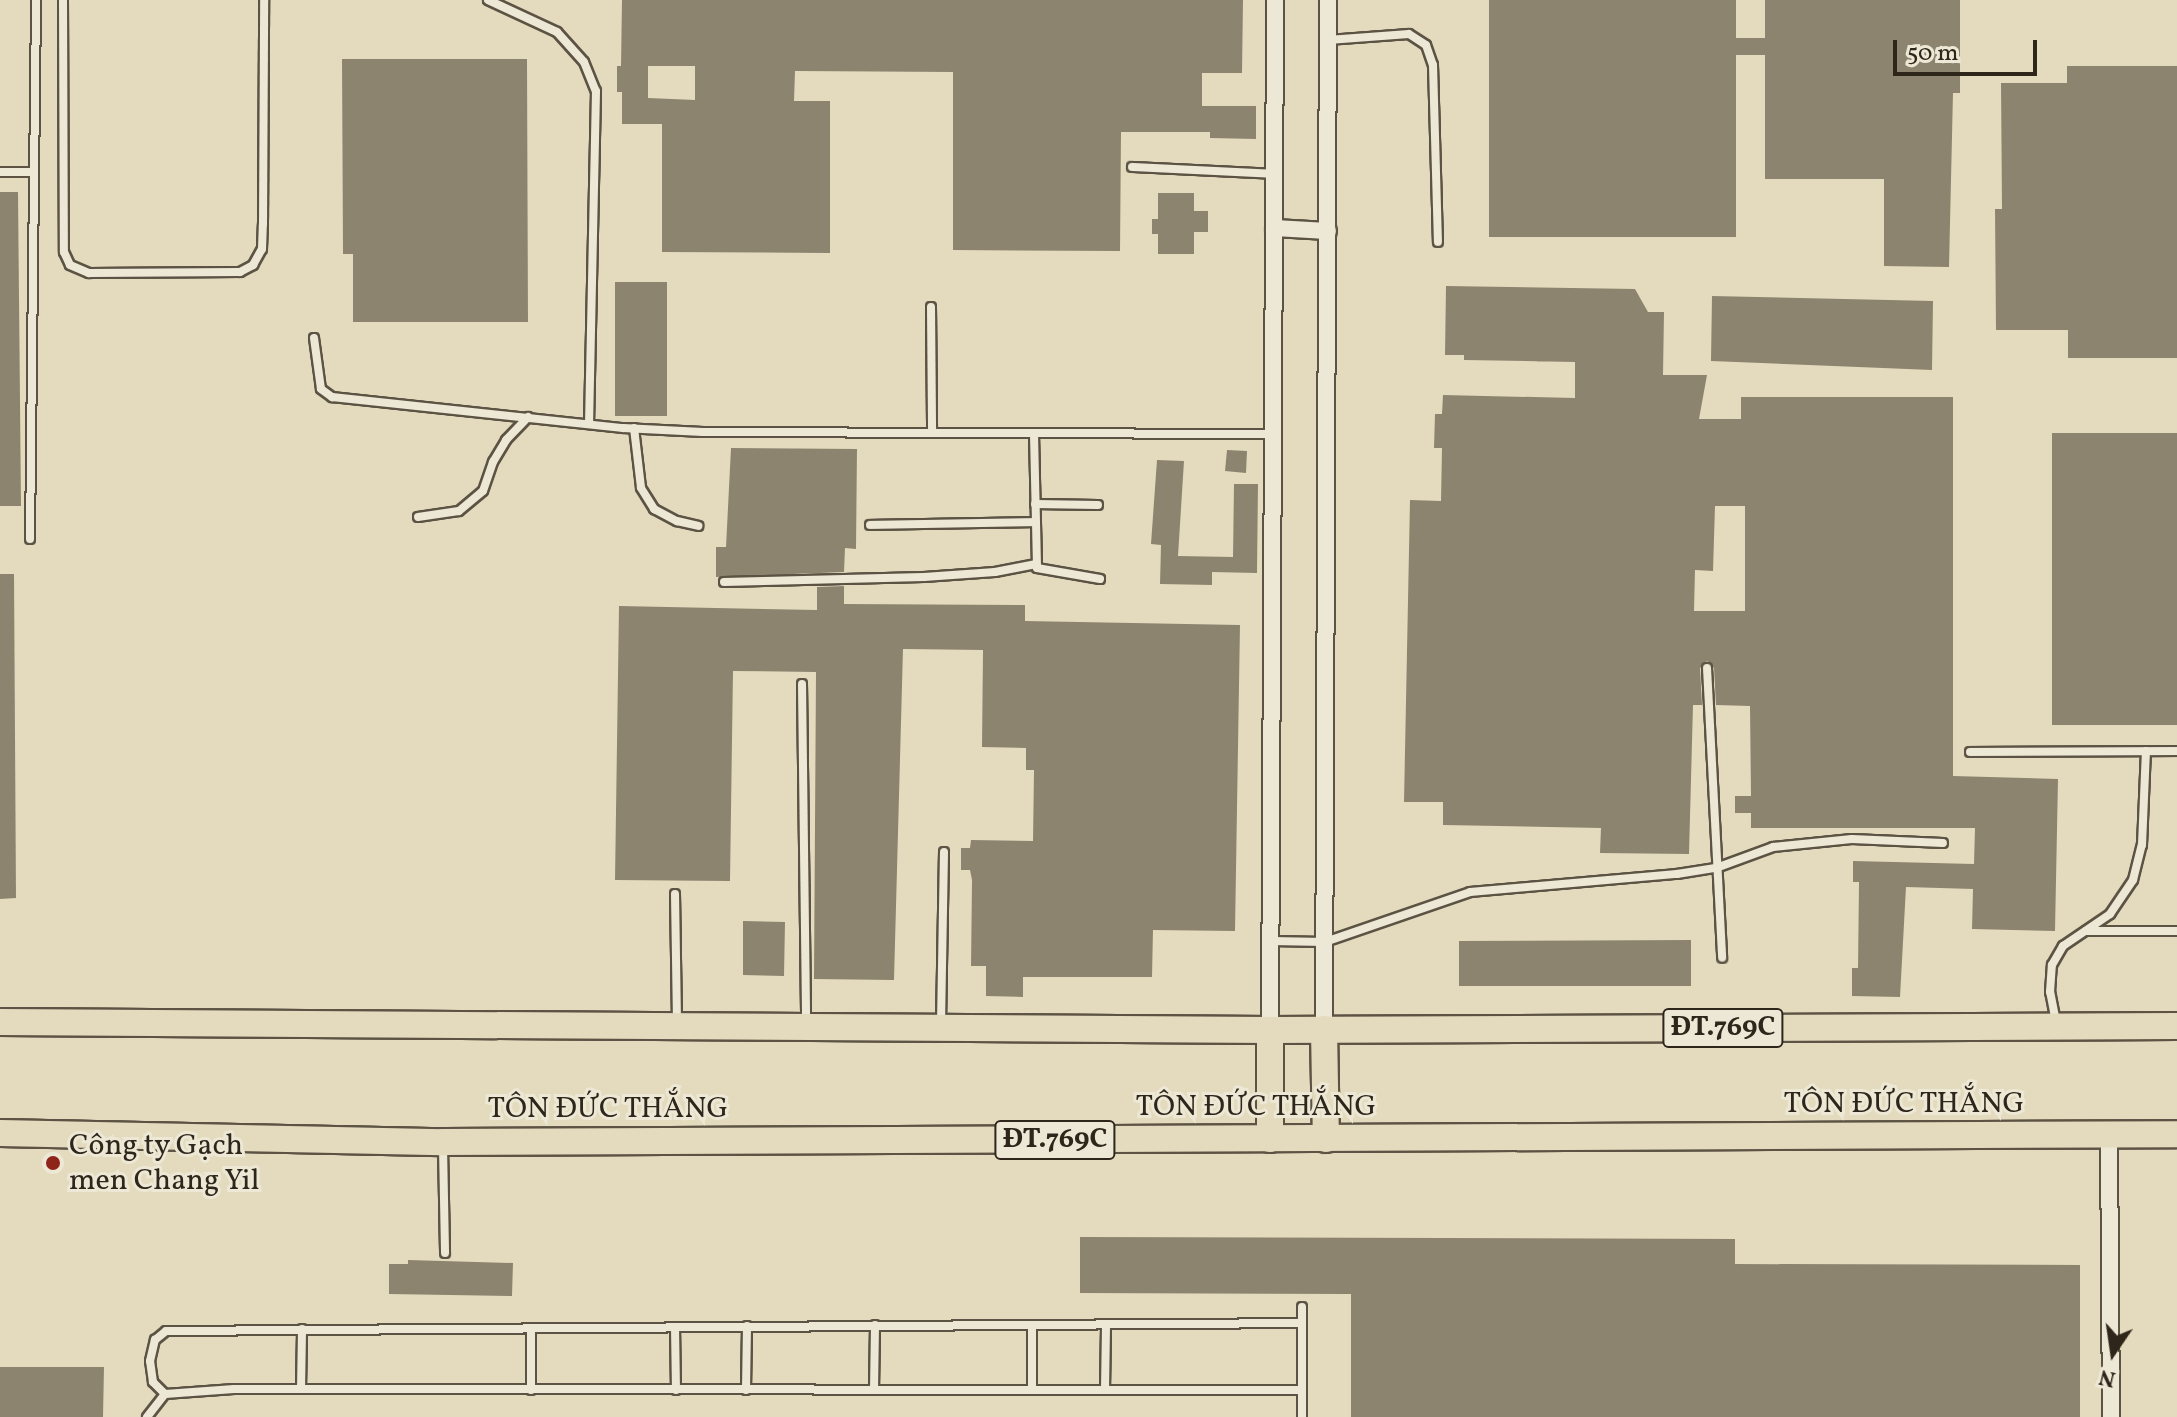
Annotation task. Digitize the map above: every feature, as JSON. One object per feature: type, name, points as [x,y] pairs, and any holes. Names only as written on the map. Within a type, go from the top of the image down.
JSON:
[{"type":"main road","name":"ĐT.769C","points":[[0,1022],[1270,1030],[2177,1026]]},
{"type":"main road","points":[[1324,1029],[1326,1139]]},
{"type":"main road","points":[[1270,1030],[1270,1139]]},
{"type":"main road","name":"TÔN ĐỨC THẮNG","points":[[0,1133],[443,1142],[2177,1134]]},
{"type":"street","points":[[1270,1030],[1275,0]]},
{"type":"street","points":[[1324,1029],[1328,0]]},
{"type":"street","points":[[1274,228],[1328,231]]},
{"type":"street","points":[[2109,1135],[2111,1417]]},
{"type":"lane","points":[[30,539],[36,0]]},
{"type":"lane","points":[[63,0],[64,252],[70,265],[89,273],[240,272],[253,265],[262,249],[264,0]]},
{"type":"lane","points":[[488,0],[557,32],[584,62],[596,91],[589,424]]},
{"type":"lane","points":[[1328,40],[1409,34],[1426,45],[1433,65],[1438,242]]},
{"type":"lane","points":[[1132,167],[1274,174]]},
{"type":"lane","points":[[0,172],[34,172]]},
{"type":"lane","points":[[931,307],[932,433]]},
{"type":"lane","points":[[314,338],[321,389],[332,397],[589,424],[703,432],[1273,434]]},
{"type":"lane","points":[[418,517],[459,511],[483,491],[493,462],[506,440],[528,417]]},
{"type":"lane","points":[[634,428],[641,488],[654,509],[677,521],[698,526]]},
{"type":"lane","points":[[1034,434],[1036,564],[1042,571],[1100,579]]},
{"type":"lane","points":[[1035,504],[1098,505]]},
{"type":"lane","points":[[870,525],[1035,522]]},
{"type":"lane","points":[[724,582],[924,577],[995,572],[1036,564]]},
{"type":"lane","points":[[1707,668],[1722,958]]},
{"type":"lane","points":[[802,684],[807,1027]]},
{"type":"lane","points":[[2057,1027],[2050,992],[2052,965],[2063,946],[2110,914],[2133,880],[2142,845],[2146,751]]},
{"type":"lane","points":[[1970,752],[2177,751]]},
{"type":"lane","points":[[1270,941],[1325,942],[1470,892],[1677,874],[1716,868],[1773,847],[1852,839],[1943,843]]},
{"type":"lane","points":[[941,1029],[944,852]]},
{"type":"lane","points":[[675,894],[677,1026]]},
{"type":"lane","points":[[2086,931],[2177,931]]},
{"type":"lane","points":[[443,1142],[445,1253]]},
{"type":"lane","points":[[1302,1307],[1302,1417]]},
{"type":"lane","points":[[1302,1323],[166,1331],[155,1340],[150,1361],[153,1382],[165,1394],[301,1389],[1302,1390]]},
{"type":"lane","points":[[1105,1390],[1106,1324]]},
{"type":"lane","points":[[874,1390],[875,1325]]},
{"type":"lane","points":[[1032,1325],[1032,1390]]},
{"type":"lane","points":[[746,1390],[747,1326]]},
{"type":"lane","points":[[675,1327],[676,1390]]},
{"type":"lane","points":[[531,1328],[531,1390]]},
{"type":"lane","points":[[301,1389],[302,1329]]},
{"type":"lane","points":[[147,1417],[165,1394]]},
{"type":"building","points":[[622,0],[1243,0],[1242,73],[1202,73],[1202,106],[1256,106],[1256,139],[1210,138],[1210,132],[1121,132],[1120,251],[953,250],[953,72],[795,71],[794,101],[830,101],[830,253],[662,252],[662,124],[622,124],[622,92],[617,92],[617,66],[621,66]],"holes":[[[648,66],[695,66],[695,100],[648,98]]]},
{"type":"building","points":[[1489,0],[1736,0],[1736,38],[1765,38],[1765,0],[1960,0],[1960,93],[1953,93],[1949,267],[1884,266],[1884,179],[1765,179],[1765,55],[1736,55],[1736,237],[1489,237]]},
{"type":"building","points":[[342,59],[527,59],[528,322],[353,322],[353,254],[343,254]]},
{"type":"building","points":[[2067,66],[2177,66],[2177,358],[2068,358],[2068,330],[1996,330],[1995,209],[2002,209],[2001,83],[2067,83]]},
{"type":"building","points":[[0,192],[18,192],[21,506],[0,506]]},
{"type":"building","points":[[1158,193],[1194,193],[1194,211],[1208,211],[1208,232],[1194,232],[1194,254],[1158,254],[1158,234],[1152,234],[1152,219],[1158,219]]},
{"type":"building","points":[[615,282],[667,282],[667,416],[615,416]]},
{"type":"building","points":[[1446,286],[1635,289],[1648,312],[1664,312],[1663,375],[1707,375],[1699,419],[1741,419],[1741,397],[1953,397],[1953,776],[2058,779],[2055,931],[1972,929],[1973,889],[1906,887],[1900,997],[1852,996],[1852,968],[1858,968],[1859,882],[1853,882],[1853,861],[1974,864],[1975,828],[1751,828],[1751,813],[1735,813],[1735,796],[1751,796],[1750,706],[1716,705],[1714,668],[1707,661],[1700,668],[1702,705],[1693,705],[1689,854],[1600,853],[1601,828],[1443,825],[1443,802],[1404,802],[1410,500],[1441,501],[1442,448],[1434,448],[1435,414],[1442,414],[1443,395],[1575,398],[1575,362],[1464,360],[1464,355],[1445,355]],"holes":[[[1715,506],[1745,506],[1745,611],[1694,611],[1695,570],[1713,571]]]},
{"type":"building","points":[[1712,296],[1933,301],[1932,370],[1711,361]]},
{"type":"building","points":[[2052,433],[2177,433],[2177,725],[2052,725]]},
{"type":"building","points":[[731,448],[857,449],[856,549],[845,548],[844,572],[716,577],[716,547],[726,547]]},
{"type":"building","points":[[1227,450],[1247,451],[1246,473],[1225,471]]},
{"type":"building","points":[[1157,460],[1184,461],[1178,556],[1233,557],[1234,484],[1258,484],[1257,573],[1212,572],[1212,585],[1160,584],[1161,545],[1151,544]]},
{"type":"building","points":[[0,574],[14,574],[16,898],[0,899]]},
{"type":"building","points":[[844,586],[844,604],[1025,605],[1025,621],[1240,625],[1235,931],[1153,930],[1152,977],[1023,977],[1023,997],[986,996],[986,966],[971,966],[972,880],[970,870],[961,870],[961,848],[970,848],[971,840],[1033,841],[1034,770],[1026,770],[1026,748],[982,747],[983,650],[903,649],[894,980],[814,979],[816,672],[733,671],[730,881],[615,880],[619,606],[817,610],[817,587]]},
{"type":"building","points":[[743,921],[785,922],[784,976],[743,975]]},
{"type":"building","points":[[1691,940],[1691,986],[1459,986],[1459,941]]},
{"type":"building","points":[[1080,1237],[1735,1239],[1735,1264],[2080,1265],[2080,1417],[1351,1417],[1351,1294],[1080,1293]]},
{"type":"building","points":[[408,1260],[513,1263],[512,1296],[389,1294],[389,1264],[408,1264]]},
{"type":"building","points":[[0,1367],[104,1367],[103,1417],[0,1417]]},
{"type":"place","name":"Công ty Gạch men Chang Yil","points":[[53,1163]]}]
